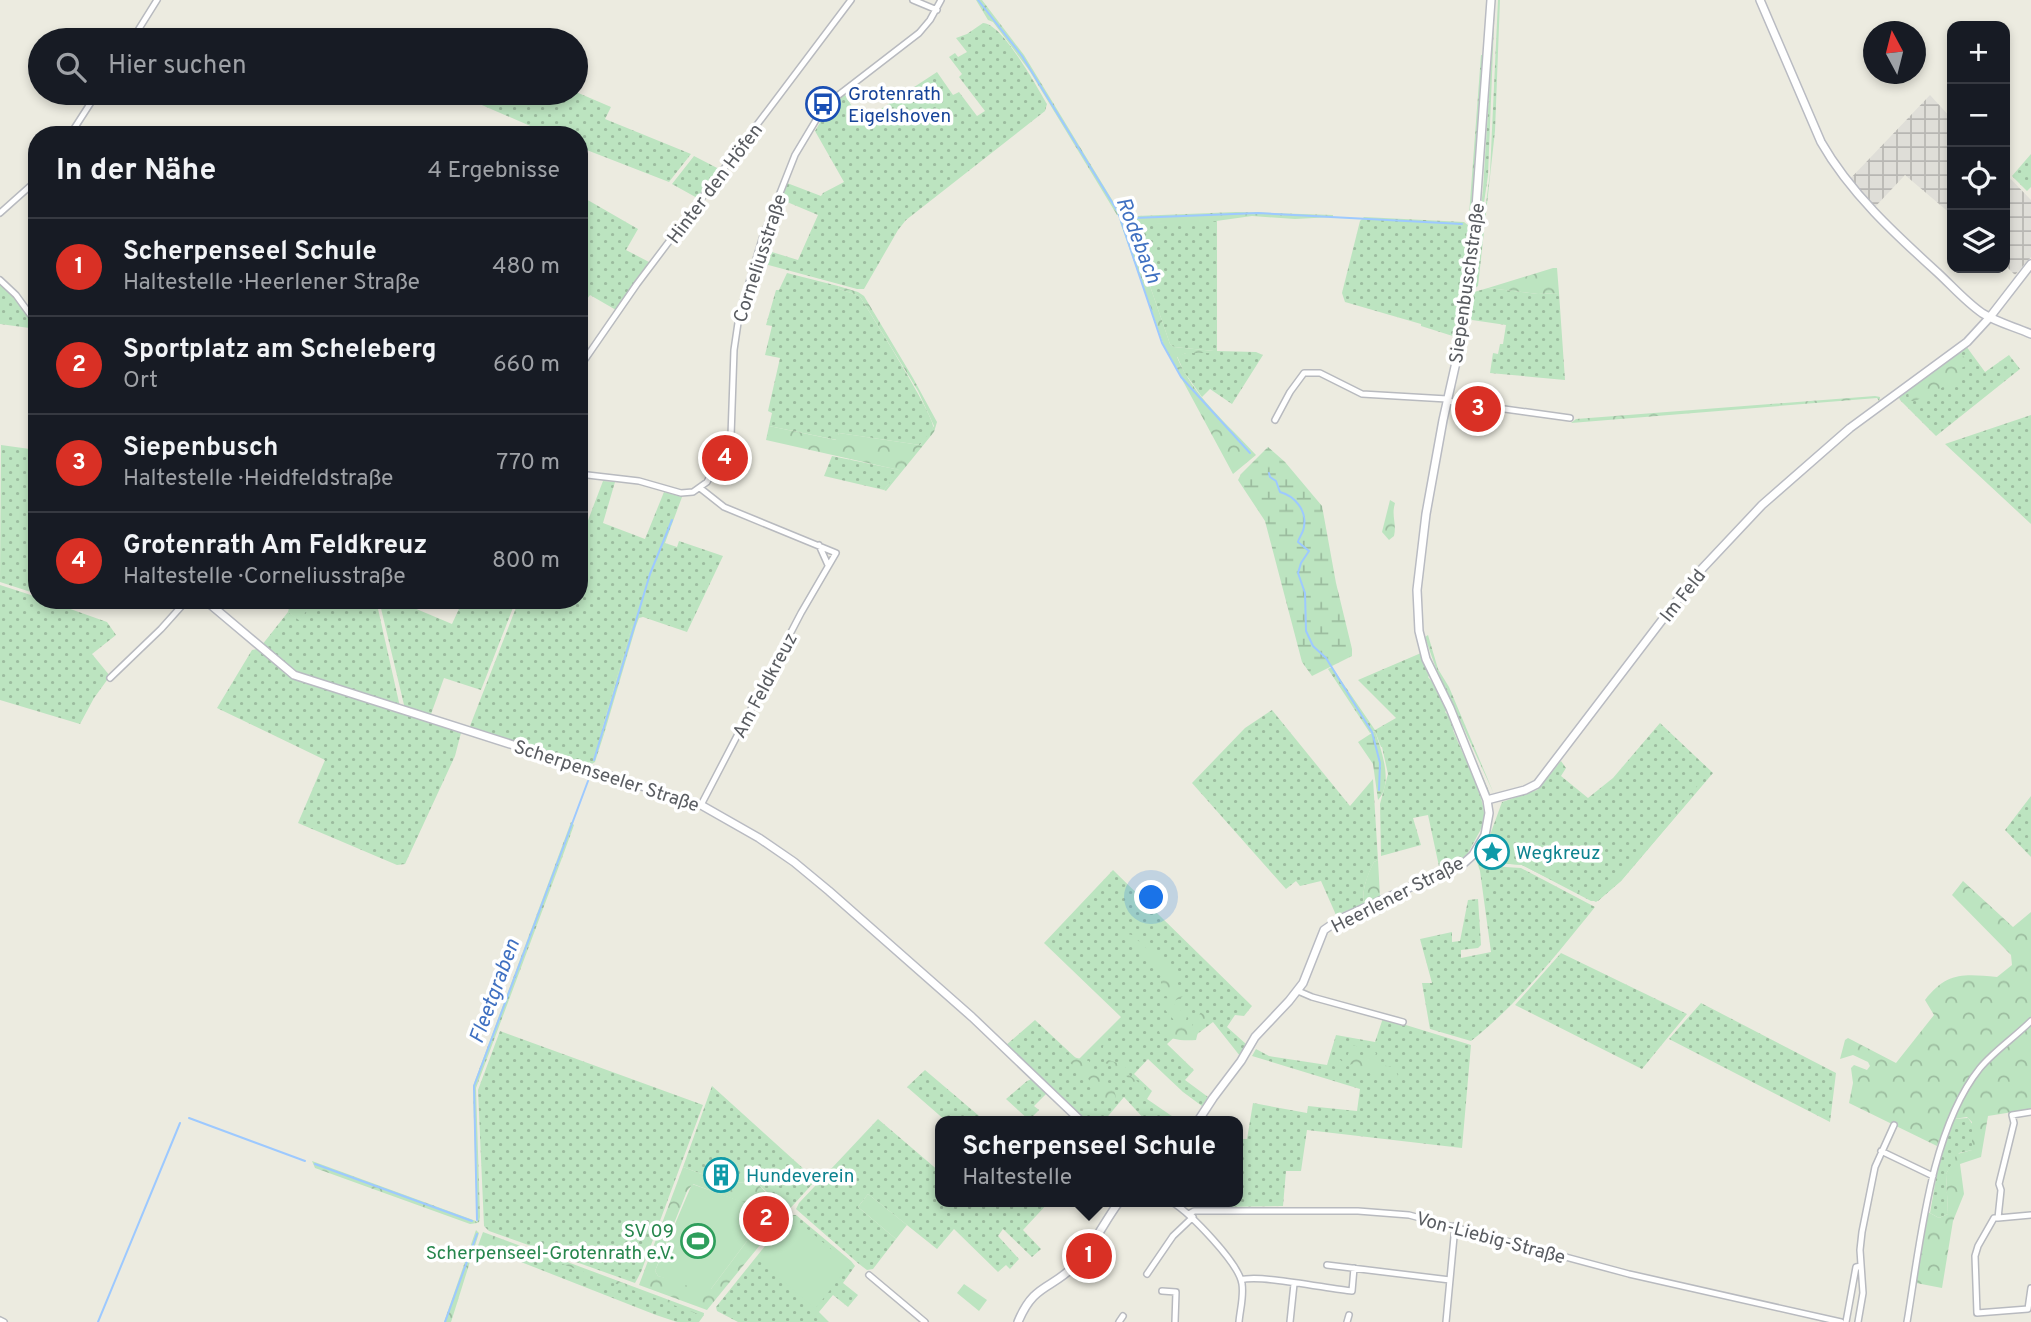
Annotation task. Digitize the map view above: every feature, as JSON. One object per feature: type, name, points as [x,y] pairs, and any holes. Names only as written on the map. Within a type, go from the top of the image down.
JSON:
[{"type":"street","points":[[139,28],[157,0]]},
{"type":"street","name":"Hinter den Höfen","points":[[588,355],[638,284],[851,0]]},
{"type":"street","points":[[913,0],[937,10]]},
{"type":"street","name":"Corneliusstraße","points":[[701,488],[711,476],[732,436],[733,352],[739,316],[763,235],[794,155],[816,120],[836,97],[919,33],[937,10],[941,0]]},
{"type":"street","name":"Siepenbuschstraße","points":[[1488,800],[1450,708],[1430,669],[1419,631],[1418,583],[1426,514],[1461,340],[1474,248],[1491,0]]},
{"type":"street","points":[[1760,0],[1821,142],[1847,179],[1901,241],[1972,306],[1990,317],[2031,334]]},
{"type":"street","points":[[76,126],[89,105]]},
{"type":"street","points":[[0,212],[28,188]]},
{"type":"street","name":"Im Feld","points":[[1488,800],[1537,784],[1712,557],[1781,488],[1850,428],[1967,342],[2031,264]]},
{"type":"street","points":[[0,280],[28,312]]},
{"type":"street","points":[[1275,420],[1290,391],[1304,373],[1320,373],[1362,394],[1447,400],[1570,418]]},
{"type":"street","points":[[588,475],[639,481],[681,493],[701,488]]},
{"type":"street","name":"Am Feldkreuz","points":[[701,488],[724,507],[836,553],[701,805]]},
{"type":"street","points":[[818,545],[828,565]]},
{"type":"street","points":[[110,678],[179,609]]},
{"type":"street","name":"Scherpenseeler Straße","points":[[216,609],[294,675],[701,805],[738,825],[794,862],[972,1017],[1076,1116]]},
{"type":"street","name":"Heerlener Straße","points":[[1201,1116],[1241,1062],[1255,1037],[1298,990],[1307,975],[1321,935],[1329,926],[1453,869],[1470,858],[1485,835],[1489,813],[1488,800]]},
{"type":"street","points":[[1298,990],[1312,997],[1403,1022]]},
{"type":"street","points":[[1907,1322],[1933,1176],[1942,1141],[1970,1083],[1981,1067],[2031,1021]]},
{"type":"street","points":[[1998,1217],[2001,1190],[1999,1184],[2014,1123],[2012,1115],[2031,1111]]},
{"type":"street","points":[[1858,1322],[1863,1293],[1862,1232],[1871,1181],[1881,1151],[1894,1125]]},
{"type":"street","points":[[1881,1151],[1933,1176]]},
{"type":"street","points":[[1018,1322],[1022,1311],[1037,1291],[1077,1264],[1116,1207]]},
{"type":"street","points":[[1179,1207],[1191,1216],[1230,1262],[1241,1280],[1239,1322]]},
{"type":"street","name":"Von-Liebig-Straße","points":[[1191,1216],[1194,1211],[1376,1212],[1410,1215],[1629,1274],[1844,1322]]},
{"type":"street","points":[[2031,1215],[1998,1217],[1991,1223],[1975,1256],[1977,1313],[2028,1309],[2031,1288]]},
{"type":"street","points":[[1147,1275],[1173,1236],[1191,1216]]},
{"type":"street","points":[[1446,1322],[1455,1226]]},
{"type":"street","points":[[1327,1265],[1450,1280]]},
{"type":"street","points":[[1844,1322],[1856,1268],[1861,1266]]},
{"type":"street","points":[[1241,1280],[1352,1291],[1354,1268]]},
{"type":"street","points":[[869,1275],[925,1322]]},
{"type":"street","points":[[1290,1322],[1294,1284]]},
{"type":"street","points":[[1162,1291],[1176,1292],[1175,1322]]},
{"type":"street","points":[[1347,1322],[1349,1315]]},
{"type":"shaded area","points":[[1930,95],[1947,114],[1947,211],[1905,175],[1874,208],[1850,179]]},
{"type":"shaded area","points":[[2010,178],[2031,200],[2031,257],[2015,275],[2010,270]]},
{"type":"green space","points":[[976,0],[982,0],[1024,55],[1122,216],[1117,215],[1029,70],[993,22],[988,20]]},
{"type":"green space","points":[[1495,0],[1488,175],[1472,287],[1483,189]]},
{"type":"green space","points":[[1498,0],[1495,131],[1478,286],[1475,288],[1490,173]]},
{"type":"green space","points":[[983,23],[1000,33],[1009,44],[1047,104],[1045,111],[906,220],[864,289],[761,263],[759,261],[762,249],[798,260],[818,215],[780,199],[787,183],[821,196],[844,182],[815,131],[825,114],[844,93],[861,122],[937,72],[953,95],[959,92],[977,116],[985,111],[959,77],[962,74],[949,57],[955,53],[958,57],[967,52],[956,38]]},
{"type":"green space","points":[[1481,55],[1486,55],[1472,219],[1469,215]]},
{"type":"green space","points":[[588,97],[611,107],[605,119],[691,154],[669,182],[588,150],[588,126],[530,126],[482,105],[588,105]]},
{"type":"green space","points":[[2031,154],[2031,187],[2027,191],[2012,176]]},
{"type":"green space","points":[[694,156],[721,170],[699,199],[672,184]]},
{"type":"green space","points":[[588,200],[638,229],[626,250],[651,263],[616,310],[590,295],[588,298]]},
{"type":"green space","points":[[1236,212],[1333,217],[1295,219],[1252,216],[1209,222],[1129,225],[1170,344],[1174,347],[1214,351],[1186,353],[1177,357],[1202,397],[1256,455],[1233,474],[1164,346],[1120,222],[1123,218],[1136,216]]},
{"type":"green space","points":[[1364,217],[1464,222],[1469,226],[1471,233],[1459,338],[1345,302],[1342,293],[1360,221]]},
{"type":"green space","points":[[1217,220],[1217,351],[1256,352],[1263,355],[1232,404],[1210,389],[1202,397],[1184,372],[1177,356],[1214,351],[1174,347],[1170,344],[1129,225]]},
{"type":"green space","points":[[1557,268],[1559,293],[1538,294],[1488,288]]},
{"type":"green space","points":[[787,273],[838,286],[839,289],[861,298],[931,419],[933,427],[920,445],[839,433],[837,440],[769,426],[772,413],[768,411],[780,358],[765,355],[772,326],[766,325],[776,290],[779,290]]},
{"type":"green space","points":[[0,282],[19,301],[28,315],[28,328],[0,324]]},
{"type":"green space","points":[[838,286],[864,296],[937,422],[934,432],[886,491],[884,490],[899,470],[766,440],[769,426],[836,440],[839,433],[920,445],[934,426],[918,391],[861,298],[839,289]]},
{"type":"green space","points":[[1488,288],[1538,294],[1559,293],[1565,380],[1490,373],[1493,353],[1498,354],[1500,344],[1503,344],[1506,325],[1472,320],[1469,323],[1474,292]]},
{"type":"green space","points":[[1966,346],[1985,372],[2009,355],[2020,369],[1936,436],[1898,395]]},
{"type":"green space","points":[[1956,353],[1968,361],[1968,365],[1959,369],[1961,378],[1915,401],[1909,401],[1908,386]]},
{"type":"green space","points":[[1880,397],[1879,401],[1877,398],[1571,423],[1576,419]]},
{"type":"green space","points":[[2031,415],[2031,524],[1945,444]]},
{"type":"green space","points":[[1,445],[28,449],[28,591],[0,582]]},
{"type":"green space","points":[[1268,447],[1285,462],[1322,506],[1336,583],[1352,649],[1352,656],[1312,676],[1302,662],[1265,521],[1238,480]]},
{"type":"green space","points":[[832,456],[900,470],[884,490],[824,476]]},
{"type":"green space","points":[[603,481],[615,482],[603,523],[645,539],[664,492],[682,497],[665,543],[677,547],[679,541],[723,556],[687,632],[643,617],[639,618],[636,626],[632,626],[601,733],[604,734],[595,762],[588,766],[471,730],[470,726],[516,609],[588,609],[588,520]]},
{"type":"green space","points":[[1390,500],[1395,503],[1395,527],[1394,536],[1389,540],[1382,532]]},
{"type":"green space","points":[[0,585],[28,594],[28,609],[70,609],[107,622],[116,635],[92,654],[110,676],[80,724],[0,700]]},
{"type":"green space","points":[[289,609],[307,609],[300,621],[288,612]]},
{"type":"green space","points":[[307,609],[378,609],[400,707],[305,677],[290,669],[262,645],[288,612],[300,620]]},
{"type":"green space","points":[[381,609],[416,609],[452,624],[459,609],[512,609],[481,690],[444,678],[430,717],[405,709]]},
{"type":"green space","points":[[632,625],[636,626],[604,734],[601,733]]},
{"type":"green space","points":[[1428,635],[1438,669],[1449,687],[1494,794],[1448,694],[1490,794],[1487,792],[1431,667],[1428,654],[1439,677],[1425,637]]},
{"type":"green space","points":[[257,649],[294,679],[461,733],[455,756],[405,864],[397,865],[298,823],[325,760],[217,708],[252,650]]},
{"type":"green space","points":[[1421,653],[1430,675],[1428,677],[1440,691],[1447,710],[1445,712],[1455,728],[1453,730],[1480,793],[1485,817],[1484,828],[1481,829],[1468,856],[1440,871],[1428,815],[1413,818],[1421,845],[1381,856],[1380,804],[1388,774],[1382,747],[1375,731],[1370,733],[1328,669],[1332,667],[1375,730],[1396,718],[1358,680]]},
{"type":"green space","points":[[1272,710],[1350,806],[1373,779],[1378,860],[1374,862],[1366,883],[1364,904],[1336,915],[1321,881],[1300,886],[1296,881],[1286,889],[1192,783],[1245,728]]},
{"type":"green space","points":[[1660,723],[1713,773],[1621,881],[1598,901],[1591,901],[1522,865],[1486,862],[1489,854],[1486,850],[1477,857],[1486,846],[1502,802],[1537,790],[1561,761],[1566,768],[1561,776],[1588,798],[1613,778]]},
{"type":"green space","points":[[1375,731],[1386,776],[1383,793],[1378,800],[1373,764],[1358,742]]},
{"type":"green space","points":[[1699,784],[1703,784],[1621,881],[1596,902],[1522,865],[1486,862],[1489,854],[1486,850],[1477,856],[1488,841],[1498,853],[1494,854],[1493,860],[1520,860],[1590,896],[1598,897],[1645,848]]},
{"type":"green space","points":[[2031,796],[2031,857],[2005,830]]},
{"type":"green space","points":[[571,822],[574,825],[476,1088],[480,1217],[477,1223],[473,1086]]},
{"type":"green space","points":[[1378,860],[1380,897],[1364,904],[1363,894],[1369,871]]},
{"type":"green space","points":[[1477,862],[1490,866],[1521,868],[1595,907],[1521,994],[1471,1041],[1430,1029],[1422,983],[1432,983],[1420,939],[1452,932],[1452,942],[1460,941],[1468,900],[1478,899],[1481,945],[1478,948],[1461,950],[1461,958],[1491,952]]},
{"type":"green space","points":[[1113,870],[1252,1006],[1244,1016],[1235,1015],[1227,1027],[1246,1044],[1240,1056],[1213,1022],[1192,1038],[1182,1030],[1167,1044],[1194,1070],[1185,1080],[1208,1097],[1202,1106],[1148,1059],[1134,1074],[1152,1091],[1147,1099],[1172,1116],[1141,1116],[1124,1097],[1108,1116],[1080,1116],[1005,1046],[1035,1020],[1078,1060],[1121,1017],[1044,943]]},
{"type":"green space","points":[[1963,881],[2013,927],[2031,912],[2031,1020],[1976,1077],[1954,1109],[1937,1146],[1849,1103],[1853,1083],[1851,1068],[1854,1065],[1867,1070],[1870,1066],[1868,1062],[1853,1055],[1840,1059],[1848,1038],[1896,1063],[1934,1015],[1925,1000],[1941,984],[1956,977],[1997,977],[2012,965],[2011,955],[1952,895]]},
{"type":"green space","points":[[1128,934],[1176,975],[1171,988],[1182,992],[1184,996],[1174,1001],[1174,1004],[1187,1016],[1185,1025],[1192,1026],[1201,1012],[1210,1014],[1210,1022],[1200,1024],[1196,1040],[1176,1039],[1159,1032],[1161,1028],[1174,1031],[1176,1029],[1173,1019],[1160,1004],[1163,998],[1172,997],[1161,984],[1161,971],[1125,939]]},
{"type":"green space","points":[[1561,953],[1687,1014],[1642,1069],[1515,1005]]},
{"type":"green space","points":[[1701,1003],[1836,1073],[1830,1122],[1669,1039]]},
{"type":"green space","points":[[1383,1018],[1471,1045],[1462,1148],[1307,1130],[1301,1171],[1286,1171],[1283,1206],[1243,1207],[1243,1139],[1247,1139],[1253,1103],[1307,1113],[1308,1106],[1357,1111],[1360,1089],[1252,1056],[1256,1049],[1269,1056],[1327,1065],[1336,1035],[1375,1042]]},
{"type":"green space","points":[[2031,1023],[2031,1109],[1988,1116],[1981,1157],[1960,1164],[1964,1194],[1953,1221],[1942,1288],[1916,1283],[1928,1212],[1939,1218],[1948,1214],[1946,1174],[1957,1154],[1972,1150],[1972,1122],[1967,1117],[1953,1119],[1960,1103],[1996,1055]]},
{"type":"green space","points":[[500,1031],[703,1105],[635,1283],[489,1231],[484,1226],[478,1090]]},
{"type":"green space","points":[[1105,1039],[1108,1040],[1106,1059],[1117,1063],[1128,1060],[1130,1063],[1125,1067],[1126,1070],[1132,1078],[1144,1085],[1145,1091],[1140,1091],[1120,1069],[1105,1063],[1102,1051]]},
{"type":"green space","points":[[1356,1045],[1358,1050],[1353,1054],[1355,1058],[1374,1051],[1376,1053],[1373,1064],[1394,1067],[1398,1076],[1389,1080],[1387,1074],[1363,1071],[1352,1064],[1341,1069],[1331,1065],[1332,1059],[1338,1058],[1345,1064],[1349,1063],[1347,1057],[1351,1046]]},
{"type":"green space","points":[[1061,1050],[1069,1056],[1089,1061],[1091,1071],[1111,1086],[1116,1099],[1109,1104],[1096,1086],[1058,1052]]},
{"type":"green space","points":[[925,1070],[979,1116],[940,1116],[907,1087]]},
{"type":"green space","points":[[1032,1079],[1047,1093],[1034,1106],[1039,1110],[1033,1116],[1025,1116],[1006,1099]]},
{"type":"green space","points":[[712,1086],[816,1180],[785,1214],[779,1210],[782,1206],[757,1183],[723,1182],[683,1167]]},
{"type":"green space","points":[[1968,1118],[1973,1125],[1972,1150],[1959,1153],[1946,1174],[1948,1214],[1939,1218],[1930,1213],[1940,1156],[1953,1119]]},
{"type":"green space","points":[[878,1119],[935,1168],[935,1207],[1044,1207],[1023,1230],[1041,1249],[1032,1257],[1003,1229],[998,1236],[1019,1259],[1010,1269],[1006,1265],[998,1272],[954,1229],[937,1249],[868,1194],[858,1207],[896,1239],[873,1269],[867,1270],[796,1209]]},
{"type":"green space","points":[[312,1161],[477,1223],[470,1224],[315,1168]]},
{"type":"green space","points":[[683,1167],[723,1182],[757,1183],[777,1204],[783,1206],[779,1210],[770,1202],[763,1210],[693,1184],[687,1191],[655,1271],[658,1276],[711,1289],[747,1241],[755,1241],[760,1245],[707,1310],[639,1285]]},
{"type":"green space","points":[[692,1184],[763,1209],[770,1202],[785,1214],[760,1245],[755,1241],[747,1241],[706,1292],[658,1276],[655,1271]]},
{"type":"green space","points":[[868,1194],[907,1225],[896,1239],[858,1207]]},
{"type":"green space","points":[[790,1215],[796,1215],[851,1261],[855,1266],[843,1283],[858,1295],[848,1307],[833,1295],[819,1312],[829,1322],[738,1322],[717,1311],[716,1307]]},
{"type":"green space","points":[[794,1218],[850,1265],[815,1309],[759,1260]]},
{"type":"green space","points":[[476,1230],[479,1233],[451,1322],[444,1322]]},
{"type":"green space","points":[[483,1232],[526,1248],[521,1262],[476,1251]]},
{"type":"green space","points":[[526,1248],[704,1315],[699,1322],[677,1322],[656,1315],[521,1262]]},
{"type":"green space","points":[[538,1251],[704,1314],[703,1316],[557,1262],[539,1255]]},
{"type":"green space","points":[[964,1284],[987,1300],[979,1311],[957,1293]]},
{"type":"waterway","name":"Rodebach","points":[[978,0],[1022,56],[1118,212],[1162,343],[1181,377],[1250,453]]},
{"type":"waterway","points":[[1134,218],[1258,213],[1462,224]]},
{"type":"waterway","name":"Rodebach","points":[[1269,473],[1280,492],[1295,501],[1304,515],[1304,528],[1298,542],[1309,551],[1298,573],[1305,593],[1306,631],[1313,646],[1326,658],[1372,732],[1380,763],[1379,790]]},
{"type":"waterway","name":"Fleetgraben","points":[[594,760],[650,574],[672,520]]},
{"type":"waterway","name":"Fleetgraben","points":[[477,1220],[474,1086],[588,781]]},
{"type":"waterway","points":[[189,1118],[305,1161]]},
{"type":"waterway","points":[[98,1322],[180,1123]]},
{"type":"waterway","points":[[315,1164],[472,1221]]},
{"type":"waterway","name":"Fleetgraben","points":[[445,1322],[477,1234]]},
{"type":"place","name":"Grotenrath Eigelshoven","points":[[823,104]]},
{"type":"place","name":"Siepenbusch","points":[[1478,409]]},
{"type":"place","name":"Grotenrath Am Feldkreuz","points":[[725,458]]},
{"type":"place","name":"Wegkreuz","points":[[1492,852]]},
{"type":"place","name":"Hundeverein","points":[[721,1175]]},
{"type":"place","name":"Sportplatz am Scheleberg","points":[[766,1219]]},
{"type":"place","name":"SV 09 Scherpenseel-Grotenrath e.V.","points":[[698,1241]]},
{"type":"place","name":"Scherpenseel Schule","points":[[1089,1256]]}]
